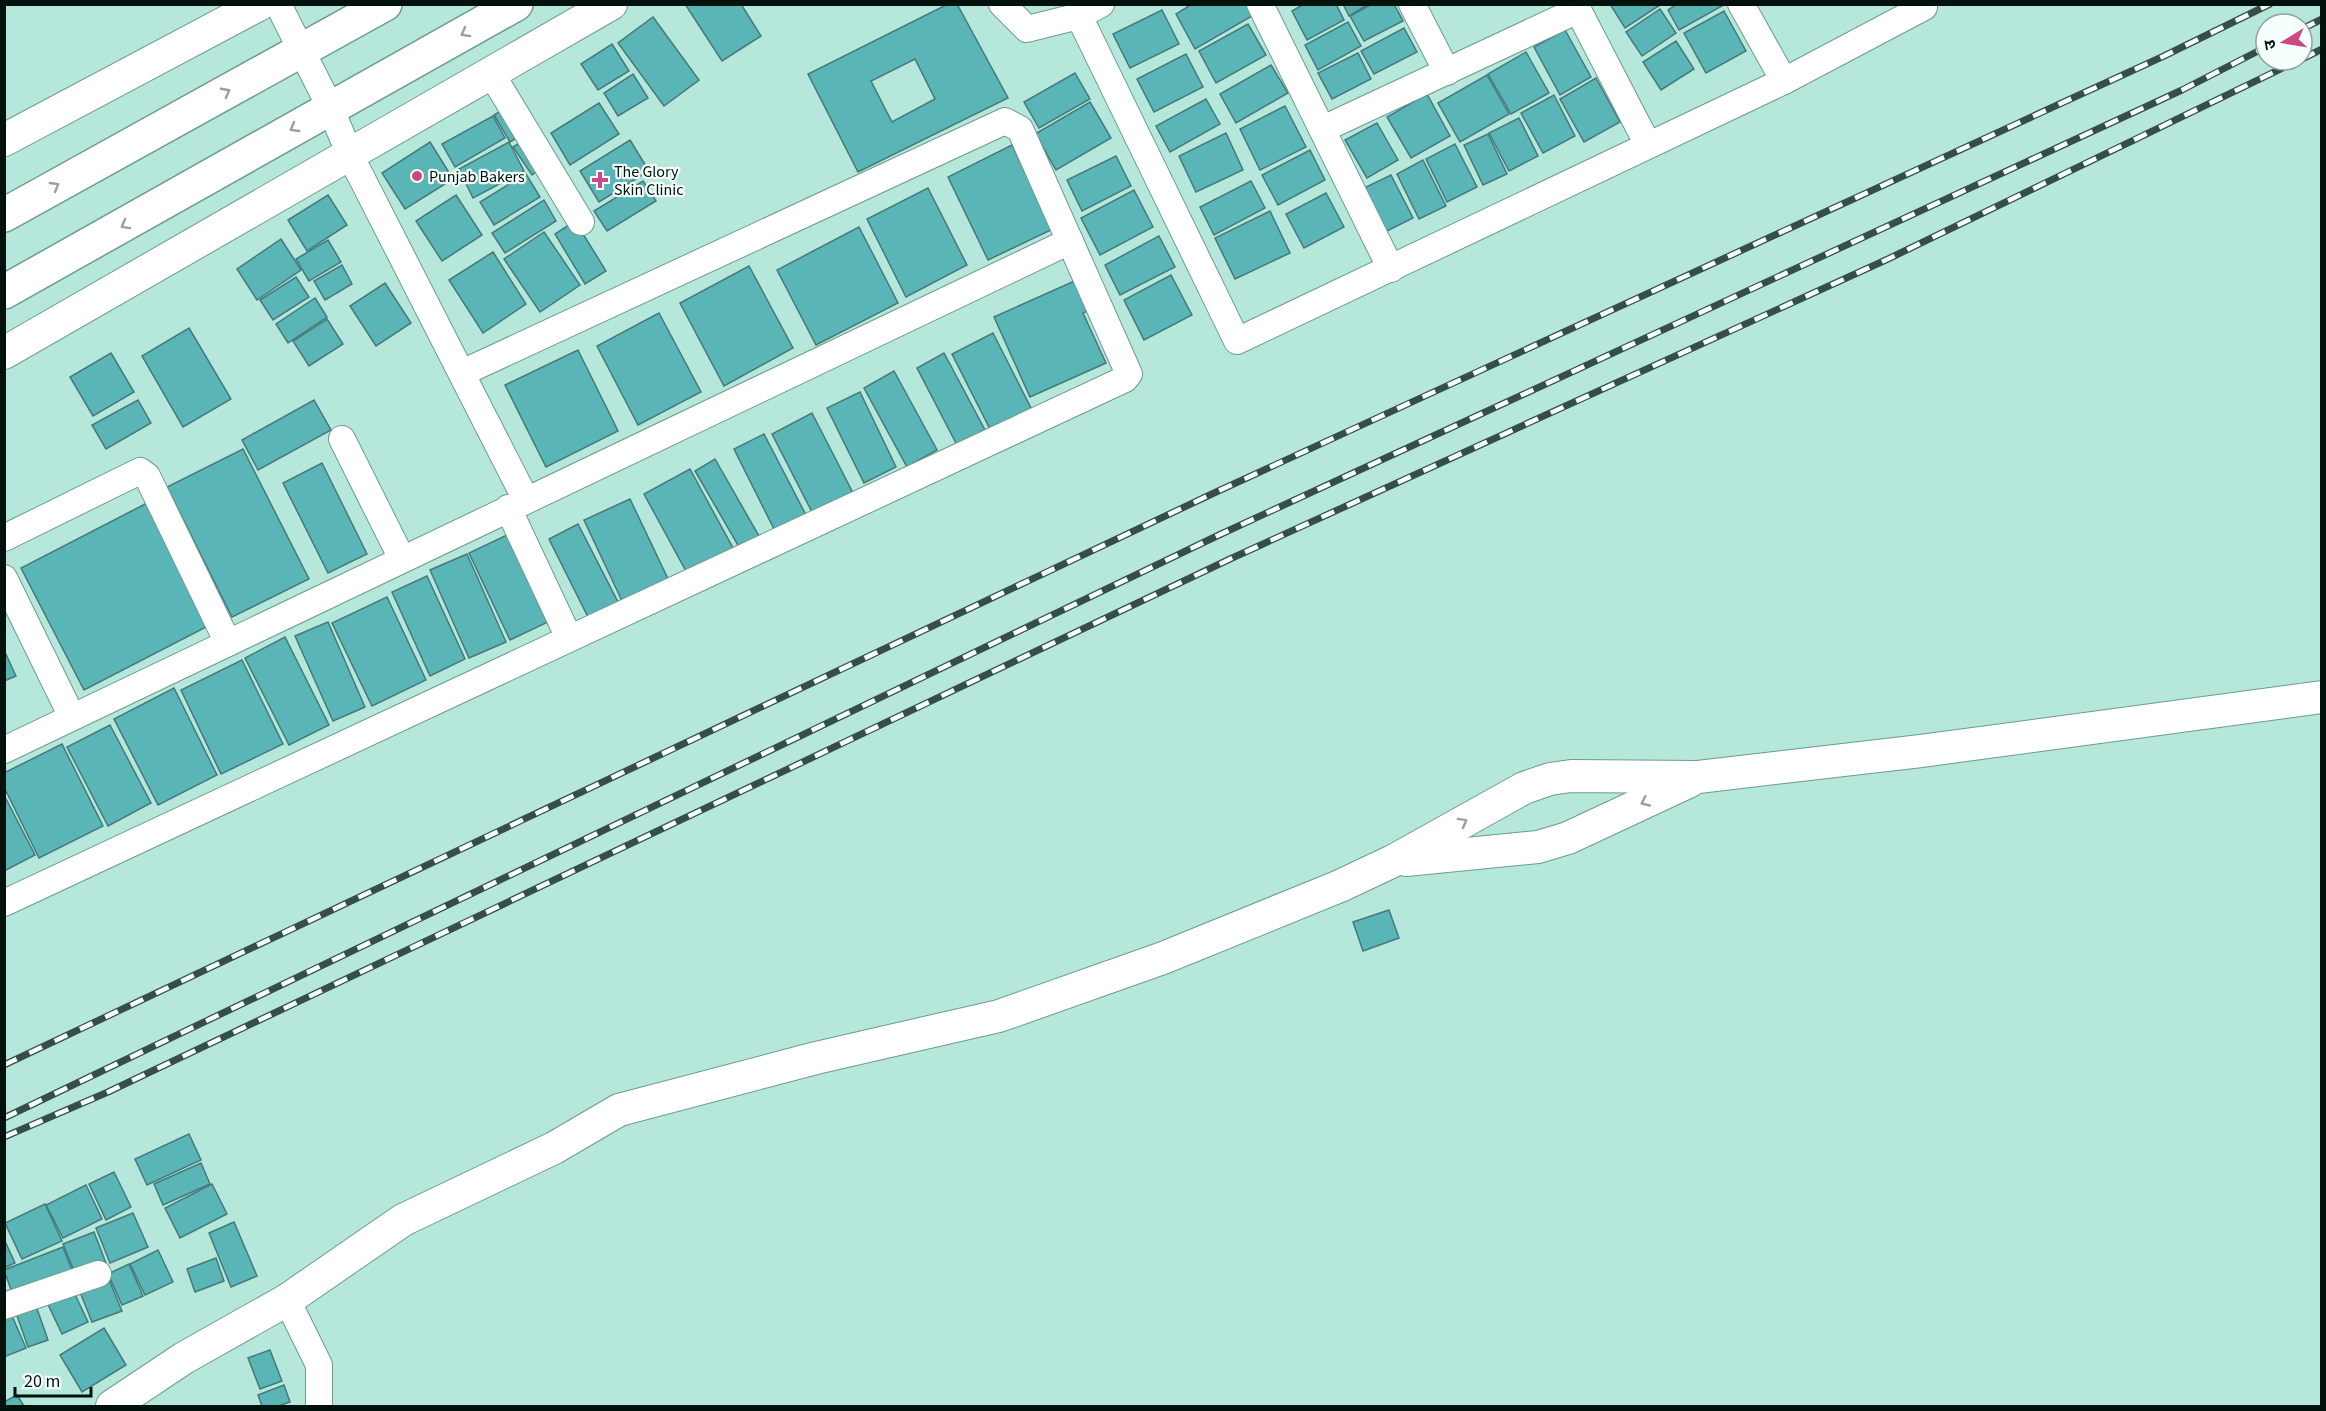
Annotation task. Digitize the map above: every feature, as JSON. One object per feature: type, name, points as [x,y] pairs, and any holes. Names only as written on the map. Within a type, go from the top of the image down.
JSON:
[{"type":"main road","points":[[4,215],[385,4]]},
{"type":"main road","points":[[4,292],[516,4]]},
{"type":"street","points":[[4,140],[260,4]]},
{"type":"street","points":[[278,4],[330,107],[350,155],[462,373],[517,504],[569,638]]},
{"type":"street","points":[[4,353],[611,4]]},
{"type":"street","points":[[1002,4],[1027,29],[1090,10],[1237,341],[1784,81],[1924,7],[1922,4]]},
{"type":"street","points":[[1260,4],[1391,269]]},
{"type":"street","points":[[1412,4],[1446,72]]},
{"type":"street","points":[[1742,4],[1784,81]]},
{"type":"street","points":[[1323,129],[1446,72],[1576,7],[1648,144]]},
{"type":"street","points":[[491,73],[581,222]]},
{"type":"street","points":[[4,903],[1125,379],[1129,374],[1020,129],[1005,121],[462,373]]},
{"type":"street","points":[[4,750],[1070,242]]},
{"type":"street","points":[[342,438],[402,559]]},
{"type":"street","points":[[4,538],[140,471],[147,476],[228,643]]},
{"type":"street","points":[[4,578],[72,717]]},
{"type":"street","points":[[112,1407],[184,1358],[287,1299],[403,1220],[554,1149],[619,1110],[816,1058],[999,1016],[1163,958],[1340,886],[1393,861],[1524,788],[1550,779],[1571,776],[1698,777],[1921,751],[2322,697]]},
{"type":"street","points":[[1393,861],[1538,847],[1569,838],[1698,777]]},
{"type":"street","points":[[4,1306],[98,1274]]},
{"type":"street","points":[[287,1299],[319,1365],[319,1407]]},
{"type":"building","points":[[685,4],[741,4],[761,36],[722,61]]},
{"type":"building","points":[[948,4],[957,4],[1008,98],[858,172],[808,74]],"holes":[[[915,59],[935,99],[892,122],[871,81]]]},
{"type":"building","points":[[1192,4],[1246,4],[1252,16],[1195,49],[1176,14]]},
{"type":"building","points":[[1304,4],[1336,4],[1344,20],[1307,40],[1292,11]]},
{"type":"building","points":[[1343,4],[1369,4],[1349,16]]},
{"type":"building","points":[[1372,4],[1394,4],[1403,21],[1364,41],[1350,16]]},
{"type":"building","points":[[1610,4],[1660,4],[1660,5],[1625,28]]},
{"type":"building","points":[[1677,4],[1721,4],[1722,6],[1679,30],[1668,10]]},
{"type":"building","points":[[1660,9],[1676,33],[1642,56],[1626,32]]},
{"type":"building","points":[[1162,10],[1179,44],[1130,68],[1113,34]]},
{"type":"building","points":[[1724,11],[1746,51],[1706,73],[1684,33]]},
{"type":"building","points":[[653,17],[699,80],[664,106],[618,43]]},
{"type":"building","points":[[1348,22],[1361,46],[1318,70],[1305,45]]},
{"type":"building","points":[[1248,24],[1266,55],[1216,83],[1199,51]]},
{"type":"building","points":[[1404,28],[1417,52],[1374,74],[1361,51]]},
{"type":"building","points":[[1565,30],[1591,77],[1560,95],[1534,47]]},
{"type":"building","points":[[1676,41],[1694,69],[1661,90],[1643,62]]},
{"type":"building","points":[[612,44],[629,71],[598,90],[581,64]]},
{"type":"building","points":[[1526,52],[1549,93],[1511,114],[1488,74]]},
{"type":"building","points":[[1358,53],[1371,79],[1332,99],[1318,73]]},
{"type":"building","points":[[1186,54],[1203,87],[1154,112],[1137,79]]},
{"type":"building","points":[[1271,65],[1288,93],[1236,123],[1220,94]]},
{"type":"building","points":[[1075,73],[1090,99],[1039,128],[1024,102]]},
{"type":"building","points":[[633,74],[648,98],[618,116],[604,93]]},
{"type":"building","points":[[1487,75],[1509,114],[1460,142],[1438,103]]},
{"type":"building","points":[[1596,78],[1620,122],[1584,142],[1560,99]]},
{"type":"building","points":[[1427,94],[1450,136],[1411,158],[1387,117]]},
{"type":"building","points":[[1554,95],[1575,136],[1543,153],[1521,113]]},
{"type":"building","points":[[1206,99],[1220,124],[1170,152],[1156,126]]},
{"type":"building","points":[[1090,102],[1111,138],[1056,170],[1035,134]]},
{"type":"building","points":[[599,103],[619,134],[570,165],[551,133]]},
{"type":"building","points":[[1285,106],[1306,147],[1260,170],[1240,129]]},
{"type":"building","points":[[504,109],[520,136],[510,142],[494,115]]},
{"type":"building","points":[[493,116],[505,138],[455,167],[442,144]]},
{"type":"building","points":[[1519,118],[1538,156],[1509,171],[1489,133]]},
{"type":"building","points":[[1377,123],[1398,160],[1367,178],[1345,140]]},
{"type":"building","points":[[1226,133],[1243,170],[1196,192],[1179,156]]},
{"type":"building","points":[[1488,134],[1507,174],[1483,185],[1464,145]]},
{"type":"building","points":[[524,140],[542,168],[532,175],[513,147]]},
{"type":"building","points":[[630,140],[649,171],[599,202],[580,171]]},
{"type":"building","name":"Punjab Bakers","points":[[430,142],[453,179],[405,209],[382,173]]},
{"type":"building","points":[[509,142],[524,171],[473,198],[459,169]]},
{"type":"building","points":[[1455,144],[1477,187],[1447,202],[1426,159]]},
{"type":"building","points":[[1012,145],[1053,229],[988,260],[948,177]]},
{"type":"building","points":[[1310,150],[1325,180],[1278,205],[1262,175]]},
{"type":"building","points":[[1116,156],[1131,186],[1082,211],[1067,180]]},
{"type":"building","points":[[1423,160],[1446,206],[1419,219],[1397,174]]},
{"type":"building","points":[[526,174],[540,197],[494,225],[480,202]]},
{"type":"building","points":[[1391,175],[1413,218],[1385,232],[1364,188]]},
{"type":"building","points":[[643,181],[656,201],[607,231],[594,211]]},
{"type":"building","points":[[1251,181],[1265,208],[1214,235],[1200,207]]},
{"type":"building","points":[[928,188],[967,265],[906,297],[867,219]]},
{"type":"building","points":[[1134,190],[1153,227],[1100,255],[1081,218]]},
{"type":"building","points":[[1326,193],[1344,227],[1304,248],[1286,214]]},
{"type":"building","points":[[328,195],[347,225],[307,251],[288,220]]},
{"type":"building","points":[[456,195],[482,235],[442,261],[416,221]]},
{"type":"building","points":[[544,200],[556,221],[505,253],[492,233]]},
{"type":"building","points":[[1270,211],[1290,253],[1235,279],[1215,238]]},
{"type":"building","points":[[575,221],[606,271],[585,284],[555,234]]},
{"type":"building","points":[[859,227],[898,303],[816,345],[777,270]]},
{"type":"building","points":[[544,232],[580,285],[540,312],[504,259]]},
{"type":"building","points":[[1159,236],[1175,267],[1120,295],[1105,265]]},
{"type":"building","points":[[281,239],[301,270],[257,300],[237,269]]},
{"type":"building","points":[[328,240],[341,262],[309,281],[296,259]]},
{"type":"building","points":[[493,252],[526,304],[483,333],[449,280]]},
{"type":"building","points":[[342,265],[352,284],[325,300],[314,281]]},
{"type":"building","points":[[749,266],[793,348],[724,386],[680,303]]},
{"type":"building","points":[[1171,275],[1192,315],[1144,340],[1124,300]]},
{"type":"building","points":[[296,277],[309,297],[273,320],[260,300]]},
{"type":"building","points":[[1079,279],[1093,308],[1083,313],[1106,363],[1030,397],[994,317]]},
{"type":"building","points":[[385,283],[411,323],[376,346],[350,306]]},
{"type":"building","points":[[315,298],[327,317],[288,343],[276,324]]},
{"type":"building","points":[[659,313],[701,392],[638,425],[597,346]]},
{"type":"building","points":[[327,319],[343,344],[309,366],[293,341]]},
{"type":"building","points":[[189,328],[231,399],[183,427],[142,356]]},
{"type":"building","points":[[993,333],[1032,410],[991,431],[952,354]]},
{"type":"building","points":[[578,350],[618,431],[546,467],[505,385]]},
{"type":"building","points":[[111,353],[134,392],[93,416],[70,377]]},
{"type":"building","points":[[944,353],[985,430],[957,445],[917,368]]},
{"type":"building","points":[[894,371],[937,450],[907,467],[864,388]]},
{"type":"building","points":[[860,392],[896,467],[864,483],[827,408]]},
{"type":"building","points":[[138,400],[151,423],[106,449],[92,425]]},
{"type":"building","points":[[314,400],[331,430],[258,470],[242,440]]},
{"type":"building","points":[[812,413],[853,493],[813,514],[772,434]]},
{"type":"building","points":[[764,434],[806,515],[775,531],[734,449]]},
{"type":"building","points":[[243,449],[309,579],[232,617],[167,487]]},
{"type":"building","points":[[715,459],[759,536],[739,547],[695,471]]},
{"type":"building","points":[[322,463],[367,554],[328,573],[283,483]]},
{"type":"building","points":[[690,469],[733,548],[687,573],[644,494]]},
{"type":"building","points":[[630,499],[669,581],[623,603],[584,520]]},
{"type":"building","points":[[151,501],[214,623],[84,690],[21,568]]},
{"type":"building","points":[[578,524],[618,602],[588,617],[549,539]]},
{"type":"building","points":[[507,535],[548,622],[510,640],[469,553]]},
{"type":"building","points":[[467,554],[506,642],[469,658],[430,570]]},
{"type":"building","points":[[427,576],[465,659],[430,676],[392,592]]},
{"type":"building","points":[[387,597],[426,680],[372,706],[332,623]]},
{"type":"building","points":[[328,622],[365,707],[333,721],[295,636]]},
{"type":"building","points":[[285,637],[329,725],[289,745],[245,658]]},
{"type":"building","points":[[4,650],[16,676],[4,681]]},
{"type":"building","points":[[242,660],[283,744],[221,774],[181,690]]},
{"type":"building","points":[[174,688],[217,775],[158,805],[114,719]]},
{"type":"building","points":[[110,725],[151,803],[108,826],[67,747]]},
{"type":"building","points":[[62,744],[103,826],[39,858],[4,787],[4,773]]},
{"type":"building","points":[[4,795],[35,855],[4,871]]},
{"type":"building","points":[[1389,910],[1399,938],[1363,951],[1353,922]]},
{"type":"building","points":[[189,1134],[201,1160],[147,1185],[135,1159]]},
{"type":"building","points":[[201,1163],[210,1184],[163,1205],[154,1184]]},
{"type":"building","points":[[114,1172],[131,1207],[106,1220],[89,1184]]},
{"type":"building","points":[[212,1184],[227,1214],[180,1238],[165,1208]]},
{"type":"building","points":[[86,1185],[102,1219],[63,1238],[46,1205]]},
{"type":"building","points":[[45,1204],[62,1241],[22,1259],[5,1223]]},
{"type":"building","points":[[133,1213],[148,1247],[110,1263],[96,1228]]},
{"type":"building","points":[[234,1222],[257,1276],[231,1287],[209,1233]]},
{"type":"building","points":[[94,1232],[106,1263],[76,1276],[63,1244]]},
{"type":"building","points":[[4,1239],[15,1263],[4,1268]]},
{"type":"building","points":[[63,1247],[74,1275],[14,1298],[4,1270]]},
{"type":"building","points":[[158,1250],[173,1282],[145,1295],[130,1264]]},
{"type":"building","points":[[216,1258],[224,1281],[195,1292],[187,1269]]},
{"type":"building","points":[[129,1264],[143,1296],[122,1305],[108,1274]]},
{"type":"building","points":[[107,1275],[122,1311],[92,1322],[78,1287]]},
{"type":"building","points":[[72,1288],[88,1322],[62,1334],[46,1300]]},
{"type":"building","points":[[35,1303],[48,1340],[28,1347],[15,1310]]},
{"type":"building","points":[[9,1309],[26,1348],[4,1357],[4,1311]]},
{"type":"building","points":[[104,1328],[126,1365],[82,1392],[60,1355]]},
{"type":"building","points":[[270,1350],[282,1381],[260,1389],[248,1358]]},
{"type":"building","points":[[284,1385],[290,1402],[278,1406],[262,1406],[258,1395]]},
{"type":"building","points":[[17,1395],[24,1406],[4,1406],[4,1402]]},
{"type":"railway","points":[[4,1065],[1214,493],[2164,56],[2270,4]]},
{"type":"railway","points":[[2314,23],[2322,19]]},
{"type":"railway","points":[[2314,53],[2322,49]]},
{"type":"railway","points":[[4,1118],[1219,535],[2182,90],[2254,53]]},
{"type":"railway","points":[[4,1137],[108,1092],[1230,559],[1888,259],[2274,72]]},
{"type":"place","name":"Punjab Bakers","points":[[417,176]]},
{"type":"place","name":"The Glory Skin Clinic","points":[[600,180]]}]
